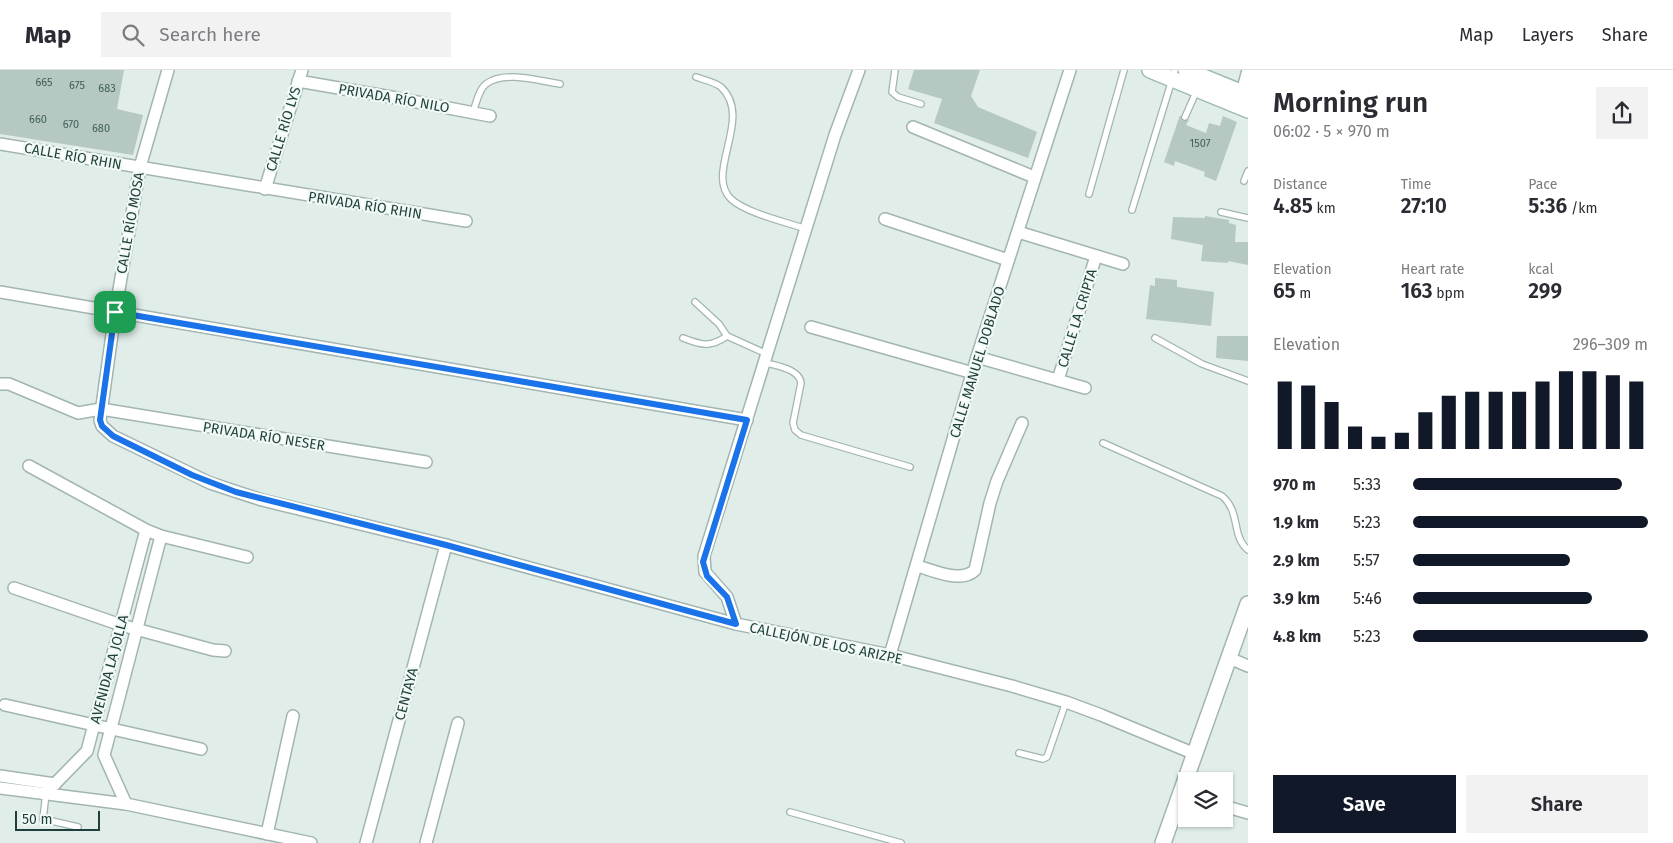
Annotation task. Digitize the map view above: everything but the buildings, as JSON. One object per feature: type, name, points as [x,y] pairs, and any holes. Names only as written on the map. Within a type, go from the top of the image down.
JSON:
[{"type":"street","name":"CALLE RÍO MOSA","points":[[101,409],[115,312],[140,167],[168,70]]},
{"type":"street","points":[[736,624],[727,597],[707,576],[703,562],[835,135],[859,70]]},
{"type":"street","name":"CALLE MANUEL DOBLADO","points":[[890,655],[977,356],[1018,232],[1047,127],[1070,70]]},
{"type":"street","points":[[1150,70],[1173,75],[1197,90],[1244,101]]},
{"type":"street","points":[[1186,70],[1244,101]]},
{"type":"street","points":[[1244,101],[1248,70]]},
{"type":"street","name":"PRIVADA RÍO NILO","points":[[300,76],[490,116]]},
{"type":"street","name":"CALLE RÍO LYS","points":[[265,189],[300,76]]},
{"type":"street","points":[[913,127],[1034,177]]},
{"type":"street","name":"CALLE RÍO RHIN","points":[[0,144],[265,189]]},
{"type":"street","name":"PRIVADA RÍO RHIN","points":[[265,189],[466,221]]},
{"type":"street","points":[[885,219],[1008,260]]},
{"type":"street","points":[[1018,232],[1123,264]]},
{"type":"street","name":"CALLE LA CRIPTA","points":[[1058,380],[1096,256]]},
{"type":"street","points":[[0,292],[747,420]]},
{"type":"street","points":[[811,327],[972,374]]},
{"type":"street","points":[[977,356],[1085,388]]},
{"type":"street","name":"PRIVADA RÍO NESER","points":[[0,384],[9,384],[78,413],[101,409],[426,462]]},
{"type":"street","name":"CALLEJÓN DE LOS ARIZPE","points":[[101,409],[100,420],[102,426],[113,436],[210,482],[262,500],[446,545],[736,624],[890,655],[1012,686],[1066,702],[1195,754]]},
{"type":"street","points":[[917,566],[956,576],[969,575],[976,570],[990,503],[1022,423]]},
{"type":"street","points":[[29,466],[146,530],[161,536],[247,557]]},
{"type":"street","name":"AVENIDA LA JOLLA","points":[[46,793],[87,751],[146,530]]},
{"type":"street","name":"AVENIDA LA JOLLA","points":[[104,755],[161,536]]},
{"type":"street","name":"CENTAYA","points":[[366,843],[446,545]]},
{"type":"street","points":[[14,588],[136,630],[213,650],[225,651]]},
{"type":"street","points":[[1190,772],[1248,604]]},
{"type":"street","points":[[1229,658],[1248,666]]},
{"type":"street","points":[[5,705],[201,749]]},
{"type":"street","points":[[267,834],[293,716]]},
{"type":"street","points":[[426,843],[458,723]]},
{"type":"street","points":[[87,751],[104,755],[126,804]]},
{"type":"street","points":[[0,776],[55,784]]},
{"type":"street","points":[[1,789],[126,804],[311,843]]},
{"type":"street","points":[[1164,843],[1178,809]]},
{"type":"street","points":[[1233,809],[1248,813]]},
{"type":"lane","points":[[895,70],[892,92],[898,97],[921,104]]},
{"type":"lane","points":[[1089,194],[1124,70]]},
{"type":"lane","points":[[1132,210],[1173,75]]},
{"type":"lane","points":[[472,113],[485,84],[498,78],[512,76],[560,84]]},
{"type":"lane","points":[[696,77],[719,86],[730,98],[734,116],[724,163],[723,185],[731,199],[752,211],[806,229]]},
{"type":"lane","points":[[1185,117],[1197,90]]},
{"type":"lane","points":[[1244,181],[1248,172]]},
{"type":"lane","points":[[1221,212],[1248,218]]},
{"type":"lane","points":[[695,302],[719,324],[727,336],[796,373],[800,377],[801,383],[793,423],[795,430],[801,435],[910,467]]},
{"type":"lane","points":[[683,338],[701,345],[717,343],[727,336]]},
{"type":"lane","points":[[1155,338],[1202,364],[1248,381]]},
{"type":"lane","points":[[1102,443],[1222,496],[1232,506],[1240,542],[1248,550]]},
{"type":"lane","points":[[1019,753],[1043,759],[1047,757],[1066,702]]},
{"type":"lane","points":[[46,793],[43,819],[78,827]]},
{"type":"lane","points":[[790,812],[901,843]]},
{"type":"route","points":[[115,312],[747,420],[703,562],[704,572],[727,597],[732,606],[736,624],[446,545],[262,500],[192,475],[113,436],[105,430],[100,420],[115,312]]}]
